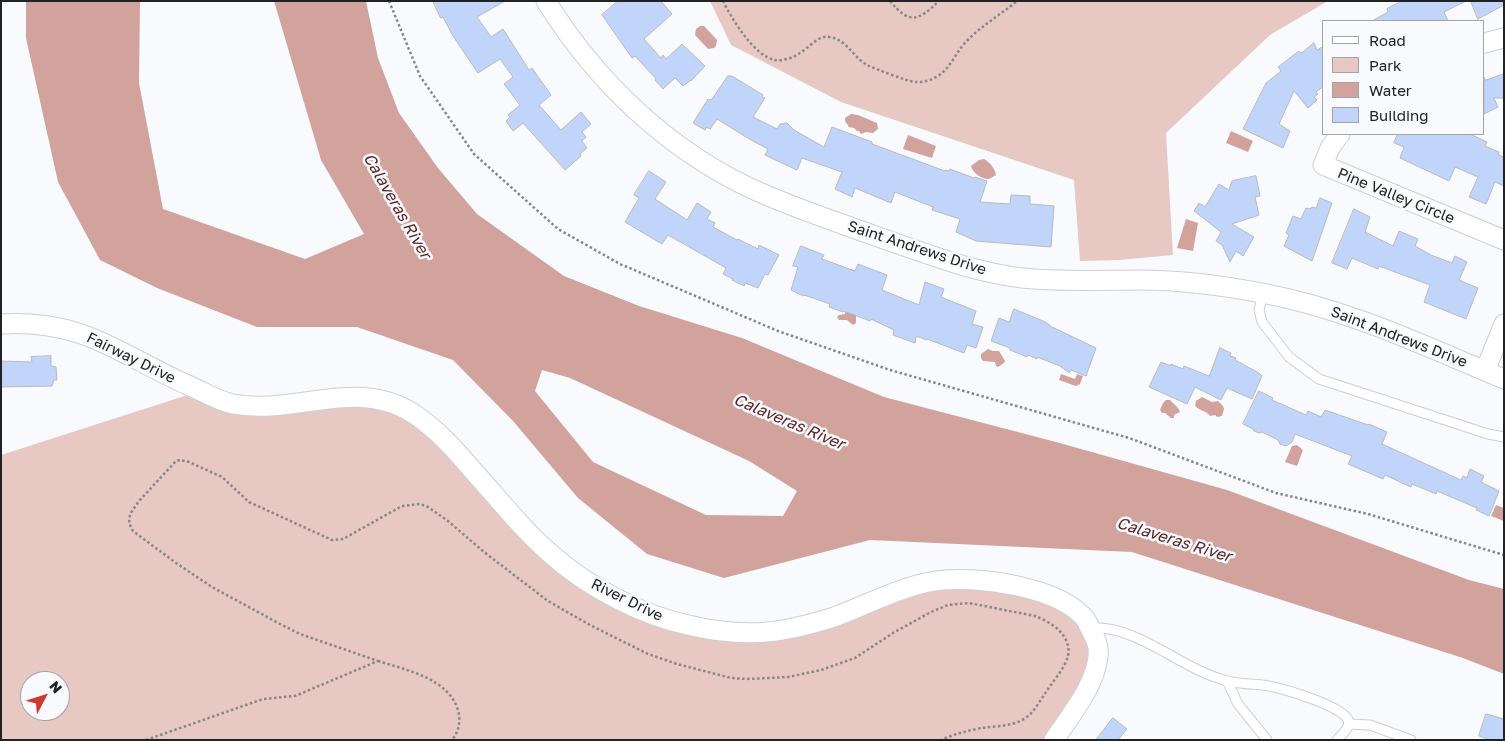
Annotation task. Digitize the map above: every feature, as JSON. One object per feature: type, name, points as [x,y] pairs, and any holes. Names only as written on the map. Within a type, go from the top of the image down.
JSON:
[{"type":"street","name":"Saint Andrews Drive","points":[[546,1],[581,52],[609,84],[640,114],[674,142],[710,166],[786,204],[949,262],[984,271],[1022,278],[1164,281],[1216,286],[1263,294],[1324,308],[1369,323],[1504,379]]},
{"type":"street","points":[[1485,43],[1504,38]]},
{"type":"street","name":"Pine Valley Circle","points":[[1339,135],[1330,148],[1323,166],[1504,240]]},
{"type":"street","name":"Fairway Drive","points":[[1,324],[11,323],[57,327],[76,332],[124,353],[164,375],[200,391]]},
{"type":"street","points":[[1484,371],[1504,324]]},
{"type":"street","name":"River Drive","points":[[200,391],[227,402],[247,406],[294,404],[348,396],[367,397],[398,405],[431,426],[446,440],[523,527],[552,556],[605,592],[671,622],[732,633],[787,629],[833,617],[912,586],[932,581],[964,579],[1006,583],[1055,598],[1085,618],[1094,634]]},
{"type":"street","points":[[1054,740],[1088,688],[1095,672],[1098,655],[1094,634]]},
{"type":"lane","points":[[1263,294],[1259,310],[1262,322],[1289,357],[1319,379],[1488,434],[1504,437]]},
{"type":"lane","points":[[1094,634],[1102,627],[1118,631],[1143,640],[1181,661],[1227,681],[1264,685],[1324,704],[1340,712],[1348,719],[1349,724],[1346,730],[1337,740]]},
{"type":"lane","points":[[1227,681],[1238,704],[1267,740]]},
{"type":"lane","points":[[1349,724],[1370,725],[1411,740]]},
{"type":"path","points":[[389,1],[420,76],[474,154],[558,229],[620,264],[778,331],[890,370],[1129,438],[1276,492],[1368,514],[1504,555]]},
{"type":"path","points":[[723,1],[750,42],[763,54],[775,60],[792,58],[822,38],[828,37],[837,39],[868,65],[916,82],[937,78],[950,65],[963,45],[976,32],[1017,1]]},
{"type":"path","points":[[890,1],[898,11],[912,18],[924,14],[939,1]]},
{"type":"path","points":[[452,740],[459,725],[459,714],[455,701],[438,684],[426,678],[300,634],[212,587],[133,531],[129,523],[130,514],[139,501],[176,461],[180,460],[189,462],[222,477],[249,502],[332,540],[343,539],[402,506],[420,504],[428,507],[448,521],[484,552],[548,601],[590,625],[648,654],[677,664],[731,678],[788,677],[821,670],[855,658],[893,633],[948,605],[969,603],[1035,616],[1044,619],[1064,635],[1068,655],[1063,666],[1030,715],[1014,724],[957,733],[941,740]]},
{"type":"path","points":[[146,740],[263,699],[295,696],[378,661]]},
{"type":"green space","points":[[710,1],[1328,1],[1270,35],[1166,133],[1173,255],[1119,260],[1080,261],[1074,180],[841,102],[731,45]]},
{"type":"green space","points":[[200,391],[247,406],[398,405],[552,555],[671,622],[766,632],[964,579],[1036,592],[1085,618],[1098,655],[1054,740],[1,740],[1,455]]},
{"type":"water","name":"Calaveras River","points":[[26,1],[140,1],[139,83],[163,209],[305,259],[364,234],[321,160],[274,1],[366,1],[378,58],[399,113],[438,168],[477,214],[564,276],[639,306],[742,338],[884,397],[1056,442],[1227,490],[1469,580],[1504,589],[1504,674],[1463,658],[1132,552],[870,540],[724,578],[647,554],[578,498],[513,421],[453,360],[357,327],[257,327],[157,288],[100,260],[58,182],[26,38]],"holes":[[[542,370],[570,378],[749,461],[797,491],[783,516],[706,515],[593,462],[535,391]]]},
{"type":"water","points":[[704,26],[717,40],[714,48],[708,49],[695,35],[696,29]]},
{"type":"water","points":[[851,114],[877,123],[878,129],[873,133],[866,132],[861,134],[854,128],[849,127],[845,121],[845,118]]},
{"type":"water","points":[[1231,131],[1253,141],[1248,152],[1226,143]]},
{"type":"water","points":[[908,135],[936,146],[932,158],[903,149]]},
{"type":"water","points":[[984,159],[992,166],[996,175],[989,179],[978,175],[971,166]]},
{"type":"water","points":[[1186,219],[1198,223],[1193,251],[1177,248]]},
{"type":"water","points":[[845,311],[856,315],[856,323],[853,325],[847,320],[839,320],[837,317],[845,314]]},
{"type":"water","points":[[988,349],[999,351],[1005,361],[1004,363],[998,367],[995,362],[983,361],[981,354]]},
{"type":"water","points":[[1061,374],[1075,379],[1077,374],[1083,376],[1080,384],[1076,386],[1059,380]]},
{"type":"water","points":[[1202,397],[1212,402],[1218,401],[1224,409],[1222,416],[1210,416],[1195,406],[1196,401]]},
{"type":"water","points":[[1166,400],[1170,400],[1180,412],[1174,415],[1174,418],[1162,413],[1160,410]]},
{"type":"water","points":[[1297,445],[1303,450],[1297,466],[1285,462],[1292,446]]},
{"type":"water","points":[[1496,505],[1504,508],[1504,521],[1491,516]]},
{"type":"building","points":[[433,1],[505,1],[477,17],[491,37],[503,29],[529,70],[532,68],[551,95],[539,105],[561,130],[581,112],[591,124],[582,132],[586,137],[582,141],[587,148],[565,170],[523,123],[513,131],[506,121],[510,117],[508,115],[520,105],[504,84],[513,77],[500,59],[478,73],[453,36],[443,17],[441,18]]},
{"type":"building","points":[[618,1],[661,1],[672,14],[644,39],[661,58],[663,55],[666,59],[682,44],[705,66],[691,81],[683,86],[675,78],[663,89],[635,56],[632,58],[602,15]]},
{"type":"building","points":[[1402,1],[1466,1],[1444,12],[1448,20],[1374,20],[1388,12],[1387,9]]},
{"type":"building","points":[[1471,1],[1504,1],[1504,5],[1478,19]]},
{"type":"building","points":[[1314,43],[1317,50],[1322,47],[1322,88],[1316,92],[1318,94],[1314,97],[1317,100],[1308,108],[1294,91],[1279,124],[1290,131],[1283,148],[1243,129],[1266,83],[1281,71],[1278,67],[1299,51],[1301,53]]},
{"type":"building","points":[[1504,74],[1504,98],[1494,98],[1498,107],[1485,114],[1485,80]]},
{"type":"building","points":[[728,76],[732,76],[763,95],[762,97],[765,98],[753,117],[777,129],[780,124],[787,123],[794,130],[824,147],[832,127],[945,171],[950,169],[987,181],[980,202],[1010,204],[1011,195],[1030,196],[1030,204],[1054,206],[1051,247],[976,241],[956,232],[960,219],[932,210],[933,207],[895,192],[891,203],[855,188],[852,197],[835,189],[842,172],[802,158],[797,170],[765,155],[768,149],[717,119],[710,129],[706,127],[705,130],[693,123],[708,99],[711,100]]},
{"type":"building","points":[[1398,135],[1472,135],[1487,142],[1485,146],[1499,152],[1498,155],[1504,157],[1504,186],[1495,182],[1486,204],[1469,197],[1478,177],[1455,167],[1449,181],[1400,158],[1404,147],[1394,143]]},
{"type":"building","points":[[649,171],[666,182],[655,199],[687,220],[697,203],[711,212],[707,219],[715,223],[713,227],[758,249],[759,245],[779,255],[768,275],[765,274],[758,288],[745,283],[744,286],[732,280],[723,274],[726,268],[668,235],[662,244],[625,222],[639,198],[634,195]]},
{"type":"building","points":[[1256,176],[1260,196],[1255,197],[1259,215],[1232,224],[1254,237],[1243,256],[1236,251],[1230,262],[1222,245],[1216,241],[1221,232],[1194,211],[1199,203],[1205,207],[1219,184],[1229,190],[1232,181]]},
{"type":"building","points":[[1320,198],[1332,203],[1312,261],[1284,246],[1289,235],[1286,233],[1293,216],[1301,219],[1306,208],[1316,208]]},
{"type":"building","points":[[1354,209],[1370,217],[1365,232],[1393,246],[1399,231],[1418,239],[1415,246],[1431,255],[1452,263],[1455,256],[1467,262],[1459,280],[1478,288],[1466,319],[1424,302],[1430,285],[1379,266],[1378,269],[1352,258],[1347,269],[1332,263]]},
{"type":"building","points":[[801,246],[824,255],[822,259],[855,271],[858,264],[887,275],[882,290],[919,305],[925,282],[944,289],[941,297],[976,311],[972,324],[983,327],[976,348],[967,345],[964,353],[916,336],[915,343],[893,335],[894,330],[871,319],[870,321],[829,307],[830,304],[803,296],[791,290],[798,267],[793,266]]},
{"type":"building","points":[[1014,309],[1043,321],[1096,348],[1086,376],[1071,370],[1069,373],[1060,366],[1037,357],[1037,359],[1028,355],[1027,357],[991,341],[999,318],[1009,322]]},
{"type":"building","points":[[1220,348],[1231,353],[1230,356],[1236,358],[1235,360],[1262,376],[1252,399],[1227,388],[1221,400],[1195,387],[1187,404],[1149,387],[1161,362],[1183,369],[1184,366],[1209,376]]},
{"type":"building","points":[[51,356],[51,366],[56,367],[57,380],[54,380],[52,386],[1,387],[1,361],[32,362],[31,357]]},
{"type":"building","points":[[1259,391],[1273,398],[1272,400],[1306,415],[1308,411],[1321,417],[1325,410],[1369,424],[1387,432],[1382,444],[1461,480],[1463,476],[1467,478],[1470,469],[1484,476],[1481,482],[1499,491],[1489,516],[1476,510],[1477,508],[1437,491],[1436,494],[1412,484],[1411,487],[1385,475],[1383,479],[1348,464],[1352,456],[1295,434],[1292,442],[1286,446],[1262,432],[1254,431],[1243,424]]},
{"type":"building","points":[[1486,714],[1504,719],[1504,740],[1490,740],[1479,736]]},
{"type":"building","points":[[1113,718],[1127,729],[1118,740],[1096,740]]}]
